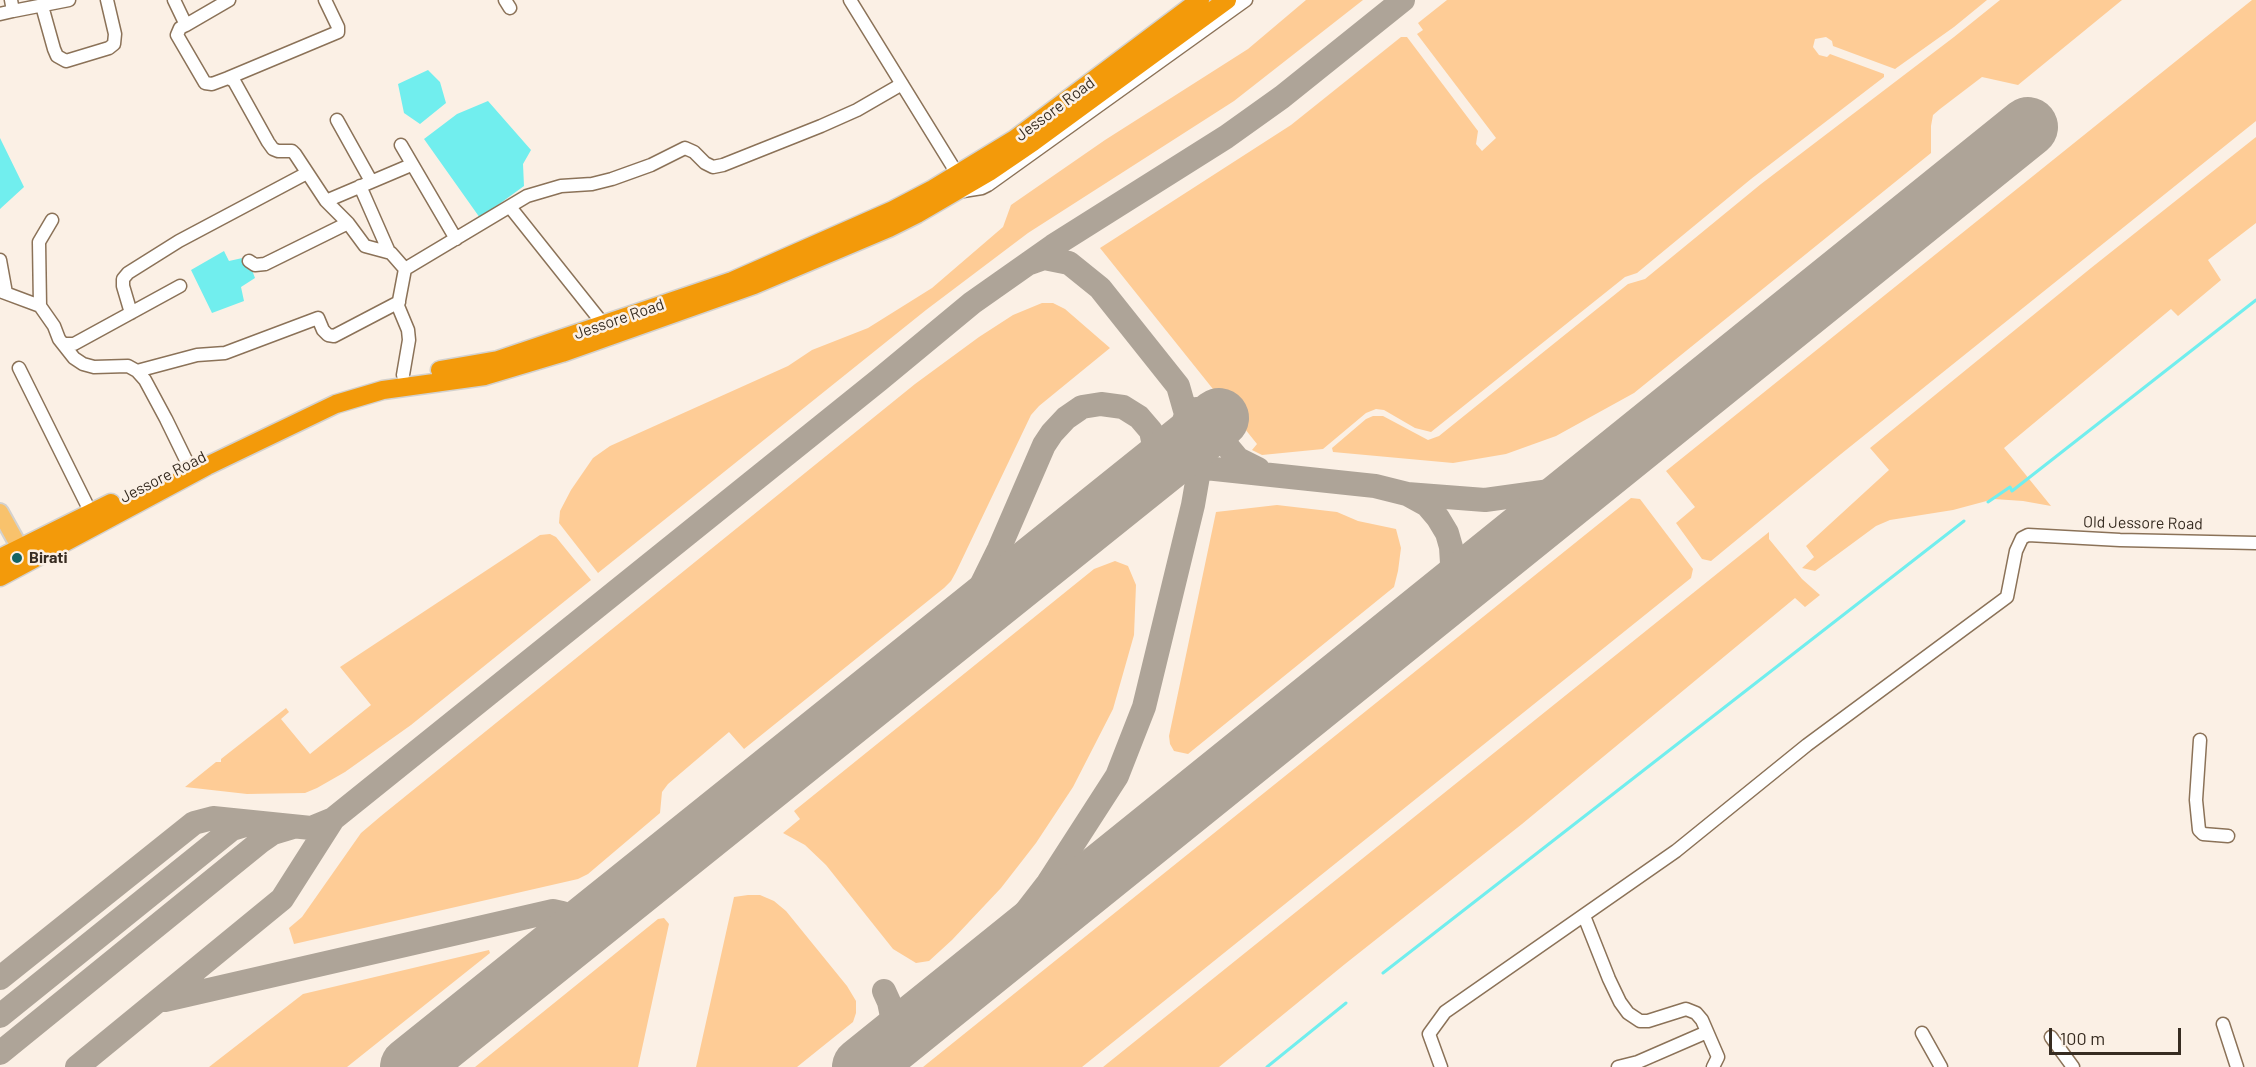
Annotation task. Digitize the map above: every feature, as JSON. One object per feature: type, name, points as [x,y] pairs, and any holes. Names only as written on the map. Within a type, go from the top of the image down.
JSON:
[{"type":"highway","name":"Jessore Road","points":[[0,558],[24,556],[91,513],[329,395],[403,375],[498,360],[604,325],[742,276],[957,183],[1200,0]]},
{"type":"highway","points":[[0,577],[24,556],[336,404],[383,390],[485,376],[595,342],[754,285],[889,228],[957,183],[1033,142],[1227,0]]},
{"type":"main road","points":[[0,512],[24,556]]},
{"type":"street","points":[[0,14],[12,5],[42,6],[69,0]]},
{"type":"street","points":[[42,6],[54,49],[61,60],[66,61],[109,48],[114,44],[115,34],[107,0]]},
{"type":"street","points":[[174,0],[186,26]]},
{"type":"street","points":[[229,0],[180,28],[177,35],[205,83],[212,84],[228,78],[338,32],[326,0]]},
{"type":"street","points":[[850,0],[902,84],[957,183],[982,188],[1246,0]]},
{"type":"street","points":[[228,78],[237,85],[268,142],[278,151],[292,151],[298,157],[326,201],[348,223],[365,246],[389,252]]},
{"type":"street","points":[[403,375],[409,340],[408,330],[398,306],[405,269],[510,207],[543,190],[612,179],[651,165],[685,148],[694,152],[705,164],[713,167],[723,165],[848,114],[902,84]]},
{"type":"street","points":[[337,120],[366,184],[389,252],[405,269]]},
{"type":"street","points":[[401,145],[456,239]]},
{"type":"street","points":[[326,201],[411,165]]},
{"type":"street","points":[[131,313],[123,286],[123,279],[128,273],[179,242],[307,172]]},
{"type":"street","points":[[510,207],[604,325]]},
{"type":"street","points":[[52,220],[39,242],[40,306],[54,326],[59,339],[75,358],[94,367],[128,366],[137,371],[145,380],[166,418],[188,464]]},
{"type":"street","points":[[249,261],[259,265],[273,260],[348,223]]},
{"type":"street","points":[[0,260],[3,292],[40,306]]},
{"type":"street","points":[[65,345],[74,344],[180,286]]},
{"type":"street","points":[[137,371],[197,355],[225,353],[318,318],[323,330],[328,335],[334,336],[399,302]]},
{"type":"street","points":[[19,368],[91,513]]},
{"type":"street","name":"Old Jessore Road","points":[[1584,916],[1676,851],[1807,745],[2007,597],[2016,551],[2022,538],[2028,535],[2256,543]]},
{"type":"street","points":[[2200,740],[2196,800],[2199,830],[2203,834],[2228,836]]},
{"type":"street","points":[[1441,1067],[1429,1034],[1445,1012],[1584,916],[1609,979],[1628,1013],[1640,1021],[1648,1021],[1690,1009],[1702,1020],[1718,1057],[1713,1067]]},
{"type":"street","points":[[2223,1024],[2237,1067]]},
{"type":"street","points":[[1618,1067],[1638,1062],[1707,1032]]},
{"type":"street","points":[[1922,1033],[1941,1067]]},
{"type":"street","points":[[2050,1036],[2073,1067]]},
{"type":"shaded area","points":[[1306,0],[1363,0],[1234,101],[1028,233],[926,310],[598,573],[559,523],[560,511],[571,490],[593,458],[610,446],[788,366],[812,350],[868,328],[932,288],[1003,227],[1011,205],[1105,140],[1248,49]]},
{"type":"shaded area","points":[[1447,0],[1987,0],[1954,27],[1895,69],[1833,46],[1832,41],[1826,37],[1815,39],[1813,47],[1819,55],[1827,57],[1830,54],[1884,74],[1884,77],[1751,179],[1637,273],[1625,277],[1431,432],[1415,428],[1384,410],[1376,409],[1366,413],[1323,449],[1262,455],[1252,450],[1257,444],[1100,248],[1291,125],[1401,37],[1407,37],[1478,131],[1476,144],[1482,151],[1496,138],[1417,34],[1423,30],[1418,23]]},
{"type":"shaded area","points":[[2000,0],[2122,0],[2018,85],[1982,77],[1940,109],[1933,115],[1931,153],[1634,393],[1556,436],[1506,454],[1453,463],[1333,452],[1332,448],[1366,419],[1373,416],[1383,416],[1428,440],[1439,436],[1628,284],[1645,279],[1761,184]]},
{"type":"shaded area","points":[[2252,0],[2256,0],[2256,121],[1711,561],[1702,559],[1676,523],[1695,507],[1666,471]]},
{"type":"shaded area","points":[[2256,137],[2256,223],[2208,260],[2221,280],[2178,316],[2171,309],[2004,448],[2051,506],[1994,499],[1953,510],[1890,520],[1876,526],[1815,571],[1802,568],[1814,557],[1806,546],[1889,470],[1870,448]]},
{"type":"shaded area","points":[[1042,303],[1053,303],[1065,309],[1110,348],[1031,415],[956,572],[944,588],[744,749],[729,732],[668,784],[662,792],[660,813],[588,874],[578,879],[294,944],[289,928],[302,917],[361,833],[915,384],[1013,315]]},
{"type":"shaded area","points":[[1631,498],[1640,499],[1693,569],[1691,578],[1082,1067],[923,1067]]},
{"type":"shaded area","points":[[1277,505],[1337,512],[1358,521],[1396,529],[1401,548],[1394,587],[1188,754],[1174,751],[1169,736],[1216,512]]},
{"type":"shaded area","points":[[1769,532],[1769,539],[1802,579],[1820,595],[1805,607],[1795,598],[1522,824],[1219,1067],[1103,1067]]},
{"type":"shaded area","points":[[550,534],[556,537],[591,580],[411,725],[345,772],[305,793],[247,794],[185,787],[216,762],[221,762],[221,759],[286,708],[289,712],[281,719],[310,754],[371,705],[340,667],[540,535]]},
{"type":"shaded area","points":[[1115,561],[1128,566],[1136,585],[1134,635],[1113,709],[1073,787],[1036,843],[1001,888],[952,940],[929,961],[916,963],[893,949],[826,865],[805,845],[783,833],[800,819],[794,811],[1094,569]]},
{"type":"shaded area","points":[[760,895],[774,901],[786,911],[847,986],[856,1001],[856,1013],[853,1022],[797,1067],[696,1067],[734,897]]},
{"type":"shaded area","points":[[664,918],[669,924],[638,1067],[475,1067],[658,919]]},
{"type":"shaded area","points":[[489,950],[490,953],[347,1067],[209,1067],[303,994]]},
{"type":"water","points":[[428,70],[440,82],[446,103],[420,124],[404,113],[398,84]]},
{"type":"water","points":[[488,101],[531,150],[523,164],[524,186],[480,218],[424,139],[457,114]]},
{"type":"water","points":[[0,138],[24,187],[0,209]]},
{"type":"water","points":[[224,251],[229,261],[247,257],[255,278],[241,287],[244,301],[212,313],[191,270]]},
{"type":"waterway","points":[[1988,502],[2010,487],[2012,491],[2256,300]]},
{"type":"waterway","points":[[1383,973],[1964,521]]},
{"type":"waterway","points":[[1267,1067],[1346,1003]]},
{"type":"taxiway","points":[[77,1067],[282,899],[333,819],[972,303],[1053,246],[1226,137],[1282,97],[1403,0]]},
{"type":"taxiway","points":[[1030,263],[1044,258],[1069,263],[1100,288],[1178,386],[1186,414],[1178,443],[1147,477]]},
{"type":"taxiway","points":[[931,650],[964,620],[999,549],[1044,445],[1066,418],[1082,407],[1101,404],[1123,407],[1139,417],[1151,431],[1154,446],[1150,466],[1134,488]]},
{"type":"taxiway","points":[[956,991],[1007,936],[1048,883],[1117,776],[1144,707],[1193,505],[1205,436],[1196,409]]},
{"type":"taxiway","points":[[1202,416],[1238,459],[1258,469]]},
{"type":"taxiway","points":[[1132,489],[1152,478],[1177,469],[1196,467],[1375,486],[1407,494],[1485,500],[1550,491],[1572,485],[1606,467]]},
{"type":"taxiway","points":[[1407,494],[1427,505],[1438,518],[1447,533],[1451,547],[1452,563],[1449,578],[1435,605]]},
{"type":"taxiway","points":[[0,978],[194,823],[213,818],[311,828],[333,819]]},
{"type":"taxiway","points":[[0,1016],[232,829],[252,823]]},
{"type":"taxiway","points":[[0,1053],[260,842],[273,833],[293,827]]},
{"type":"taxiway","points":[[165,1000],[553,911],[562,913],[568,924],[567,935],[543,960]]},
{"type":"taxiway","points":[[877,1055],[886,1042],[893,1021],[884,991]]},
{"type":"runway","points":[[862,1067],[2028,127]]},
{"type":"runway","points":[[410,1067],[1219,418]]},
{"type":"place","name":"Birati","points":[[17,558]]}]
